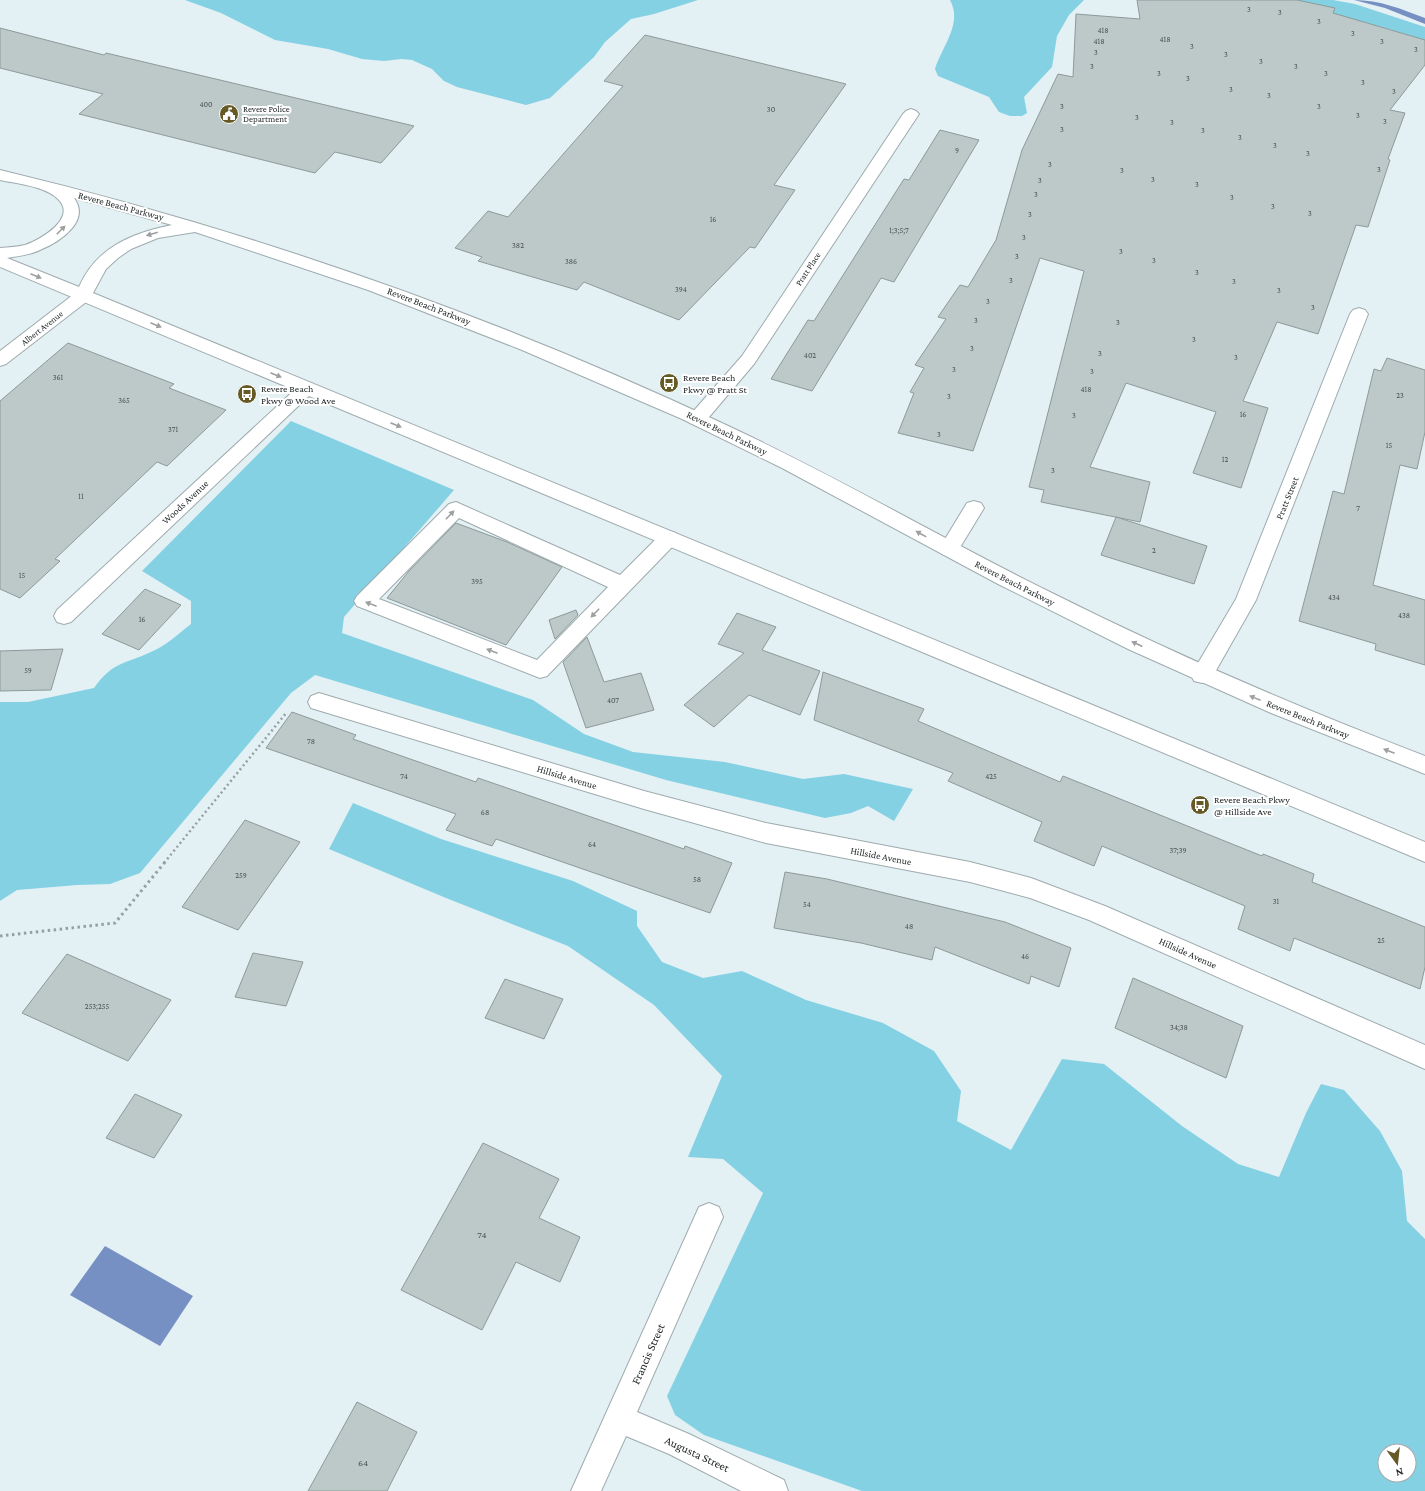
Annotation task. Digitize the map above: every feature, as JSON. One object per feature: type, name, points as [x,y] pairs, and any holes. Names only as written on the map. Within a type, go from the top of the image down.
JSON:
[{"type":"main road","name":"Pratt Place","points":[[697,419],[748,360],[910,114]]},
{"type":"main road","name":"Revere Beach Parkway","points":[[0,175],[50,186],[204,229],[327,269],[440,310],[539,350],[697,419],[812,475],[1054,604],[1202,674],[1255,698],[1425,765]]},
{"type":"main road","points":[[0,253],[18,251],[40,244],[59,233],[67,224],[72,209],[69,200],[62,192],[50,186]]},
{"type":"main road","points":[[84,295],[91,277],[107,256],[128,242],[167,230],[204,229]]},
{"type":"main road","points":[[0,261],[1425,852]]},
{"type":"main road","name":"Albert Avenue","points":[[0,360],[84,295]]},
{"type":"main road","name":"Pratt Street","points":[[1202,674],[1246,600],[1359,314]]},
{"type":"main road","name":"Woods Avenue","points":[[64,616],[307,388]]},
{"type":"main road","points":[[949,549],[974,508]]},
{"type":"main road","points":[[622,585],[456,509],[364,601],[540,670],[669,538]]},
{"type":"main road","name":"Hillside Avenue","points":[[320,702],[644,800],[766,833],[970,872],[1031,888],[1097,913],[1425,1057]]},
{"type":"main road","name":"Francis Street","points":[[586,1491],[709,1217]]},
{"type":"main road","name":"Augusta Street","points":[[619,1419],[679,1444],[773,1491]]},
{"type":"path","points":[[0,936],[115,923],[290,708]]},
{"type":"shaded area","points":[[185,0],[698,0],[654,14],[631,19],[605,42],[594,57],[550,98],[526,105],[457,87],[444,81],[432,69],[412,60],[401,59],[384,61],[362,59],[328,49],[275,40],[221,13]]},
{"type":"shaded area","points":[[950,0],[1084,0],[1069,15],[1057,36],[1052,67],[1024,97],[1027,113],[1022,116],[1010,116],[999,112],[989,97],[938,76],[935,69],[953,26],[954,17]]},
{"type":"shaded area","points":[[1282,0],[1333,0],[1355,4],[1425,27],[1425,41],[1392,30]]},
{"type":"shaded area","points":[[291,421],[454,490],[344,617],[342,633],[533,700],[584,734],[633,752],[725,762],[803,779],[844,774],[913,789],[894,821],[868,806],[851,813],[825,818],[666,780],[315,675],[291,693],[140,873],[110,884],[17,890],[0,901],[0,702],[28,702],[94,688],[107,673],[120,664],[158,648],[191,624],[191,601],[142,571]]},
{"type":"shaded area","points":[[353,803],[441,839],[573,881],[637,911],[637,926],[662,962],[703,978],[742,971],[806,1000],[883,1023],[934,1051],[961,1091],[957,1121],[1011,1150],[1062,1059],[1104,1064],[1182,1126],[1238,1164],[1279,1177],[1306,1113],[1321,1084],[1344,1090],[1380,1131],[1402,1171],[1407,1221],[1425,1239],[1425,1491],[862,1491],[704,1435],[675,1415],[667,1396],[763,1193],[723,1159],[688,1157],[722,1076],[654,1005],[568,946],[446,898],[329,849]]},
{"type":"shaded area","points":[[105,1246],[193,1296],[160,1346],[70,1295]]},
{"type":"building","points":[[1137,0],[1297,0],[1335,8],[1333,13],[1425,40],[1425,65],[1390,110],[1405,113],[1388,159],[1390,160],[1368,227],[1356,225],[1318,334],[1277,322],[1243,401],[1268,408],[1241,488],[1193,473],[1216,412],[1126,383],[1090,467],[1150,482],[1140,522],[1041,502],[1044,490],[1029,487],[1084,271],[1040,258],[973,451],[898,433],[914,393],[910,392],[924,368],[915,365],[946,319],[938,317],[960,285],[968,287],[996,240],[1022,150],[1058,74],[1073,77],[1076,14],[1140,19]]},
{"type":"building","points":[[0,28],[104,55],[106,53],[414,126],[381,163],[335,152],[315,173],[79,114],[103,94],[0,68]]},
{"type":"building","points":[[645,35],[846,84],[774,185],[795,190],[755,248],[750,247],[679,320],[584,282],[577,290],[478,261],[482,257],[455,248],[488,211],[508,217],[623,86],[604,81]]},
{"type":"building","points":[[940,130],[979,140],[894,282],[881,278],[812,391],[771,379],[808,320],[814,321],[904,179],[909,180]]},
{"type":"building","points":[[68,343],[174,384],[169,388],[226,410],[167,466],[157,462],[55,559],[60,561],[20,598],[0,589],[0,401]]},
{"type":"building","points":[[1387,358],[1425,370],[1425,432],[1417,469],[1400,465],[1373,585],[1425,600],[1425,665],[1375,650],[1376,644],[1299,621],[1333,491],[1344,494],[1374,369],[1381,371]]},
{"type":"building","points":[[1116,517],[1207,546],[1194,584],[1101,555]]},
{"type":"building","points":[[456,523],[507,542],[562,567],[506,645],[387,598],[409,571]]},
{"type":"building","points":[[145,589],[181,605],[139,650],[102,634]]},
{"type":"building","points":[[576,610],[578,615],[555,639],[549,620]]},
{"type":"building","points":[[737,613],[776,627],[762,650],[820,671],[800,715],[749,695],[714,727],[684,705],[744,653],[718,644]]},
{"type":"building","points":[[587,637],[604,682],[641,673],[654,710],[586,728],[563,662]]},
{"type":"building","points":[[63,649],[51,690],[0,691],[0,651]]},
{"type":"building","points":[[823,672],[924,709],[918,721],[1060,782],[1063,776],[1262,856],[1263,854],[1314,874],[1312,882],[1425,927],[1425,967],[1420,989],[1294,938],[1290,951],[1238,929],[1245,906],[1102,846],[1094,866],[1034,841],[1042,822],[948,781],[953,773],[814,720]]},
{"type":"building","points":[[292,712],[356,735],[353,739],[476,782],[478,778],[684,849],[685,846],[732,863],[710,913],[496,839],[492,846],[446,830],[456,814],[266,748]]},
{"type":"building","points":[[245,820],[300,842],[238,930],[182,907]]},
{"type":"building","points":[[785,872],[827,879],[1005,922],[1071,948],[1059,987],[1031,976],[1029,984],[935,947],[932,960],[861,943],[774,928]]},
{"type":"building","points":[[253,953],[303,962],[286,1006],[235,997]]},
{"type":"building","points":[[67,954],[171,1000],[128,1061],[22,1013]]},
{"type":"building","points":[[1133,978],[1243,1026],[1226,1078],[1115,1028]]},
{"type":"building","points":[[505,979],[563,999],[544,1039],[485,1018]]},
{"type":"building","points":[[135,1094],[182,1115],[154,1158],[106,1138]]},
{"type":"building","points":[[483,1143],[559,1179],[539,1218],[580,1237],[560,1282],[516,1262],[482,1330],[401,1290]]},
{"type":"building","points":[[357,1402],[417,1432],[387,1491],[308,1491]]},
{"type":"waterway","points":[[1358,0],[1387,6],[1425,21]]},
{"type":"place","name":"Revere Police Department","points":[[229,114]]},
{"type":"place","name":"Revere Beach Pkwy @ Pratt St","points":[[669,383]]},
{"type":"place","name":"Revere Beach Pkwy @ Wood Ave","points":[[247,394]]},
{"type":"place","name":"Revere Beach Pkwy @ Hillside Ave","points":[[1200,805]]}]
